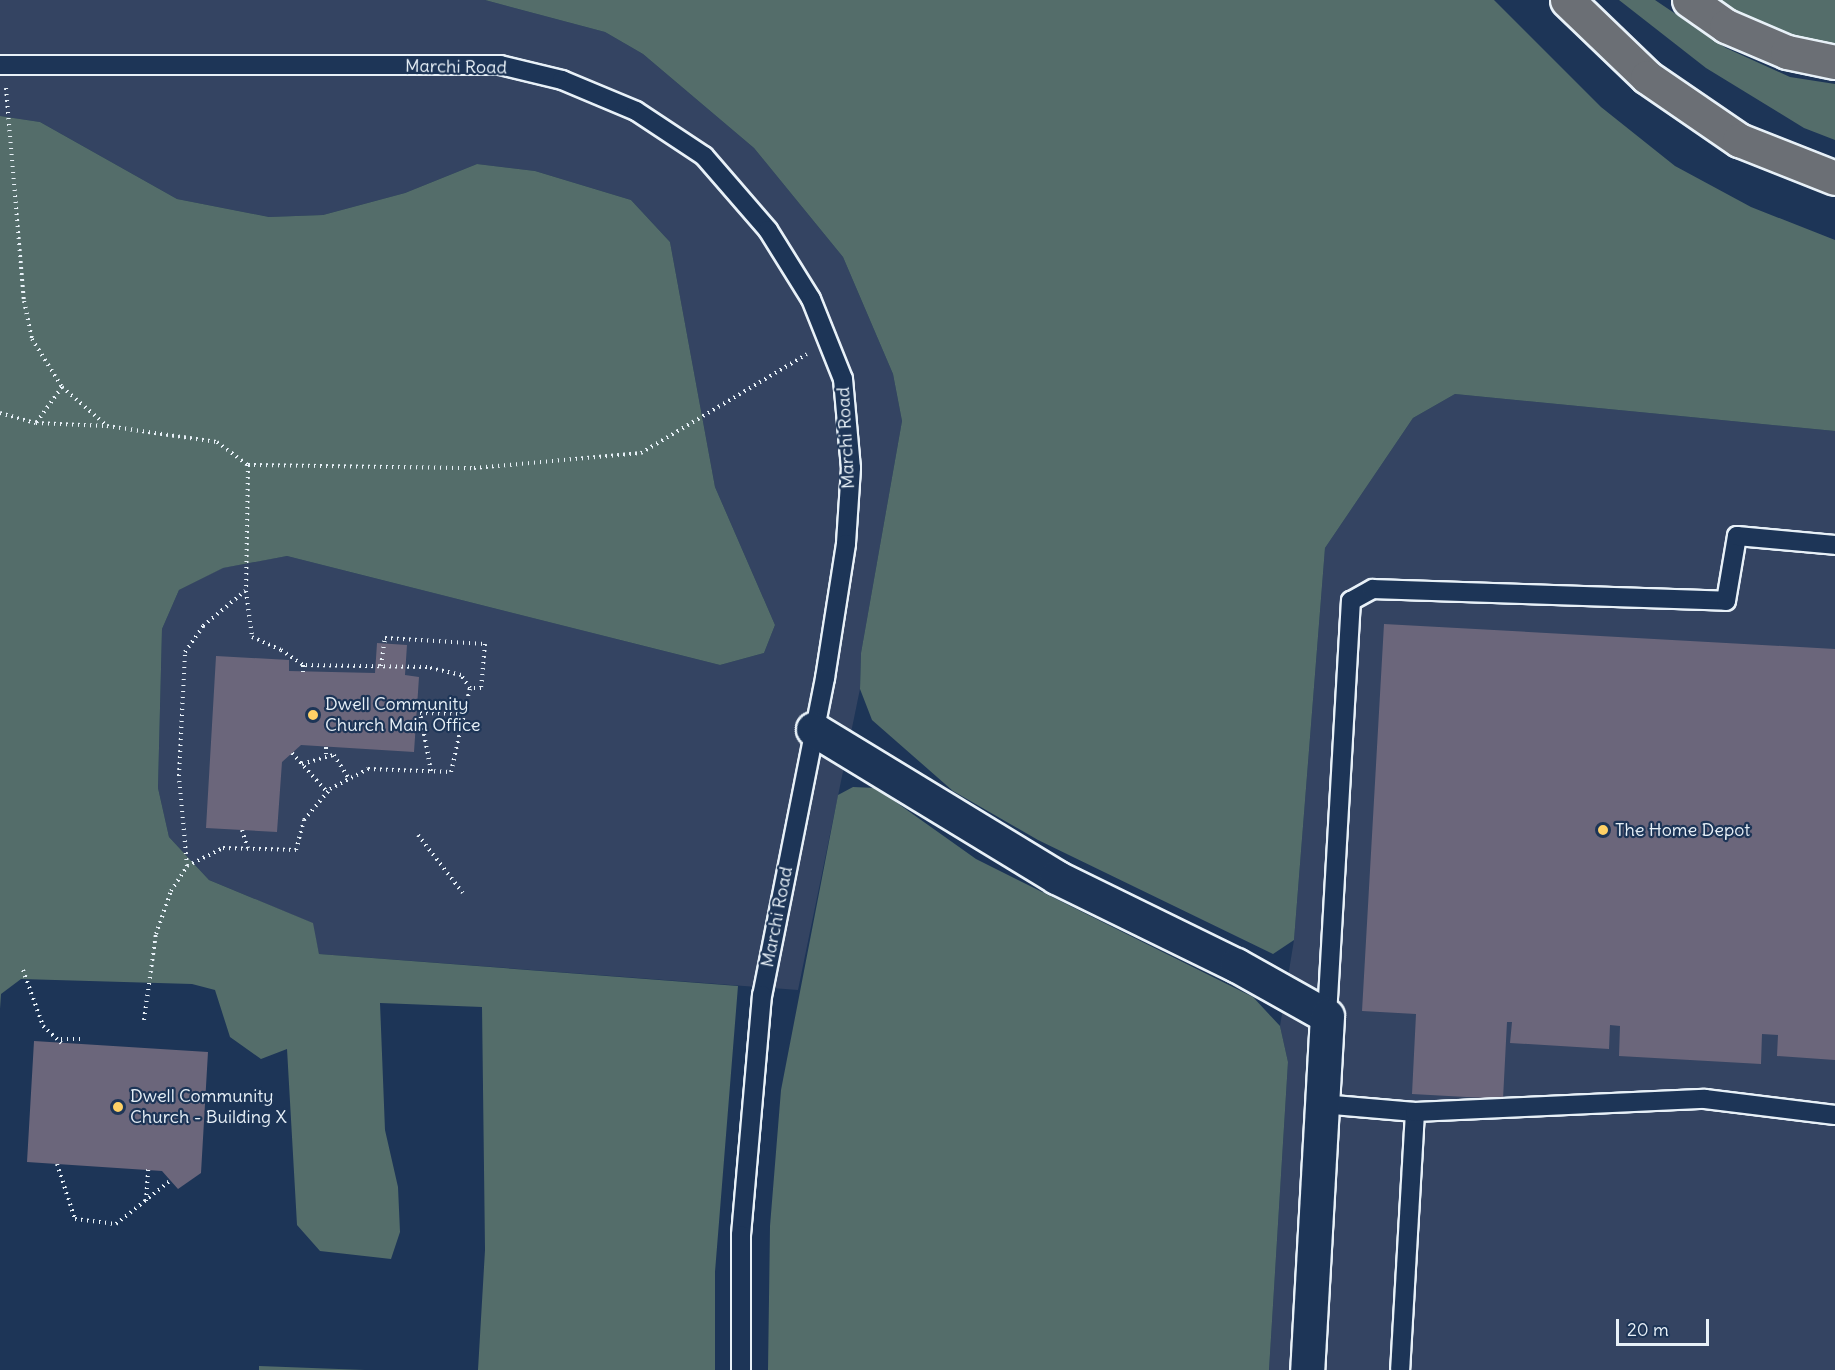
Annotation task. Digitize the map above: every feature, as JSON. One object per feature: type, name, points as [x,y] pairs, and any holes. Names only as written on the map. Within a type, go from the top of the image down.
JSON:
[{"type":"highway","points":[[1566,0],[1647,77],[1739,140],[1835,178]]},
{"type":"highway","points":[[1689,0],[1726,26],[1787,52],[1835,62]]},
{"type":"street","points":[[813,729],[1056,877],[1236,964],[1327,1016],[1307,1370]]},
{"type":"lane","name":"Marchi Road","points":[[0,65],[500,65],[562,80],[636,111],[704,156],[768,230],[812,299],[843,379],[851,468],[846,544],[825,678],[767,968],[747,1119],[741,1370]]},
{"type":"lane","points":[[1327,1016],[1351,601],[1373,589],[1726,601],[1737,536],[1835,545]]},
{"type":"lane","points":[[1322,1104],[1415,1112],[1705,1099],[1835,1114]]},
{"type":"lane","points":[[1400,1370],[1415,1112]]},
{"type":"path","points":[[6,84],[24,301],[32,339],[62,387],[107,426]]},
{"type":"path","points":[[0,413],[36,423],[107,426],[217,442],[248,465],[474,468],[641,453],[828,342]]},
{"type":"path","points":[[36,423],[62,387]]},
{"type":"path","points":[[248,465],[246,591],[252,637],[303,664],[448,669],[470,688],[481,688],[485,644],[385,638],[381,666]]},
{"type":"path","points":[[187,866],[179,776],[185,652],[203,626],[246,591]]},
{"type":"path","points":[[303,664],[303,672]]},
{"type":"path","points":[[144,1020],[156,934],[171,891],[187,866],[223,848],[296,850],[304,820],[327,792],[348,777],[368,769],[422,773],[451,772],[470,688]]},
{"type":"path","points":[[431,771],[420,713],[464,714]]},
{"type":"path","points":[[326,747],[326,754]]},
{"type":"path","points":[[292,753],[327,792]]},
{"type":"path","points":[[302,764],[326,754],[340,760],[348,777]]},
{"type":"path","points":[[242,830],[249,849]]},
{"type":"path","points":[[418,835],[463,893]]},
{"type":"path","points":[[23,970],[49,1037],[61,1041],[81,1039]]},
{"type":"path","points":[[57,1164],[75,1219],[116,1224],[171,1180]]},
{"type":"path","points":[[146,1201],[148,1170]]},
{"type":"shaded area","points":[[0,0],[485,0],[605,32],[643,54],[754,148],[843,257],[893,374],[902,421],[861,653],[860,689],[798,990],[319,954],[312,923],[209,880],[169,837],[158,788],[162,629],[179,590],[222,568],[287,556],[720,665],[764,653],[775,625],[715,487],[670,242],[631,200],[535,171],[477,164],[405,193],[323,215],[269,217],[177,199],[40,122],[0,116]]},
{"type":"shaded area","points":[[1455,394],[1835,431],[1835,1370],[1269,1370],[1288,1062],[1280,1026],[1294,940],[1325,548],[1413,418]]},
{"type":"green space","points":[[485,0],[1494,0],[1601,107],[1675,166],[1751,207],[1835,240],[1835,431],[1455,394],[1413,418],[1325,548],[1294,940],[1273,954],[1038,840],[953,791],[872,720],[860,689],[861,653],[902,421],[893,374],[843,257],[754,148],[643,54],[605,32]]},
{"type":"green space","points":[[1619,0],[1655,0],[1726,48],[1790,77],[1835,84],[1835,140],[1804,128],[1706,68]]},
{"type":"green space","points":[[1701,0],[1835,0],[1835,51],[1748,27]]},
{"type":"green space","points":[[0,116],[40,122],[177,199],[269,217],[323,215],[405,193],[477,164],[535,171],[631,200],[670,242],[715,487],[775,625],[764,653],[720,665],[287,556],[223,568],[179,590],[162,629],[158,788],[169,837],[209,880],[313,923],[319,954],[738,986],[715,1272],[715,1370],[478,1370],[485,1250],[482,1007],[380,1003],[385,1130],[398,1187],[400,1232],[391,1259],[320,1251],[297,1225],[287,1049],[261,1059],[230,1037],[215,990],[192,984],[21,979],[1,994],[0,1009]]},
{"type":"green space","points":[[853,787],[876,788],[976,859],[1253,997],[1280,1026],[1288,1062],[1269,1370],[768,1370],[770,1226],[781,1090],[838,795]]},
{"type":"green space","points":[[259,1366],[365,1370],[259,1370]]},
{"type":"building","name":"The Home Depot","points":[[1384,624],[1835,649],[1835,1060],[1777,1056],[1778,1035],[1762,1034],[1761,1064],[1619,1056],[1620,1026],[1610,1025],[1609,1049],[1510,1043],[1512,1022],[1507,1022],[1503,1099],[1412,1094],[1416,1014],[1362,1011]]},
{"type":"building","name":"Dwell Community Church Main Office","points":[[377,643],[407,645],[405,675],[419,677],[414,752],[301,745],[282,762],[277,832],[206,828],[216,656],[289,660],[289,671],[375,673]]},
{"type":"building","name":"Dwell Community Church - Building X","points":[[34,1041],[208,1052],[201,1173],[178,1189],[162,1171],[27,1162]]},
{"type":"place","name":"Dwell Community Church Main Office","points":[[313,715]]},
{"type":"place","name":"The Home Depot","points":[[1603,830]]},
{"type":"place","name":"Dwell Community Church - Building X","points":[[118,1107]]}]
